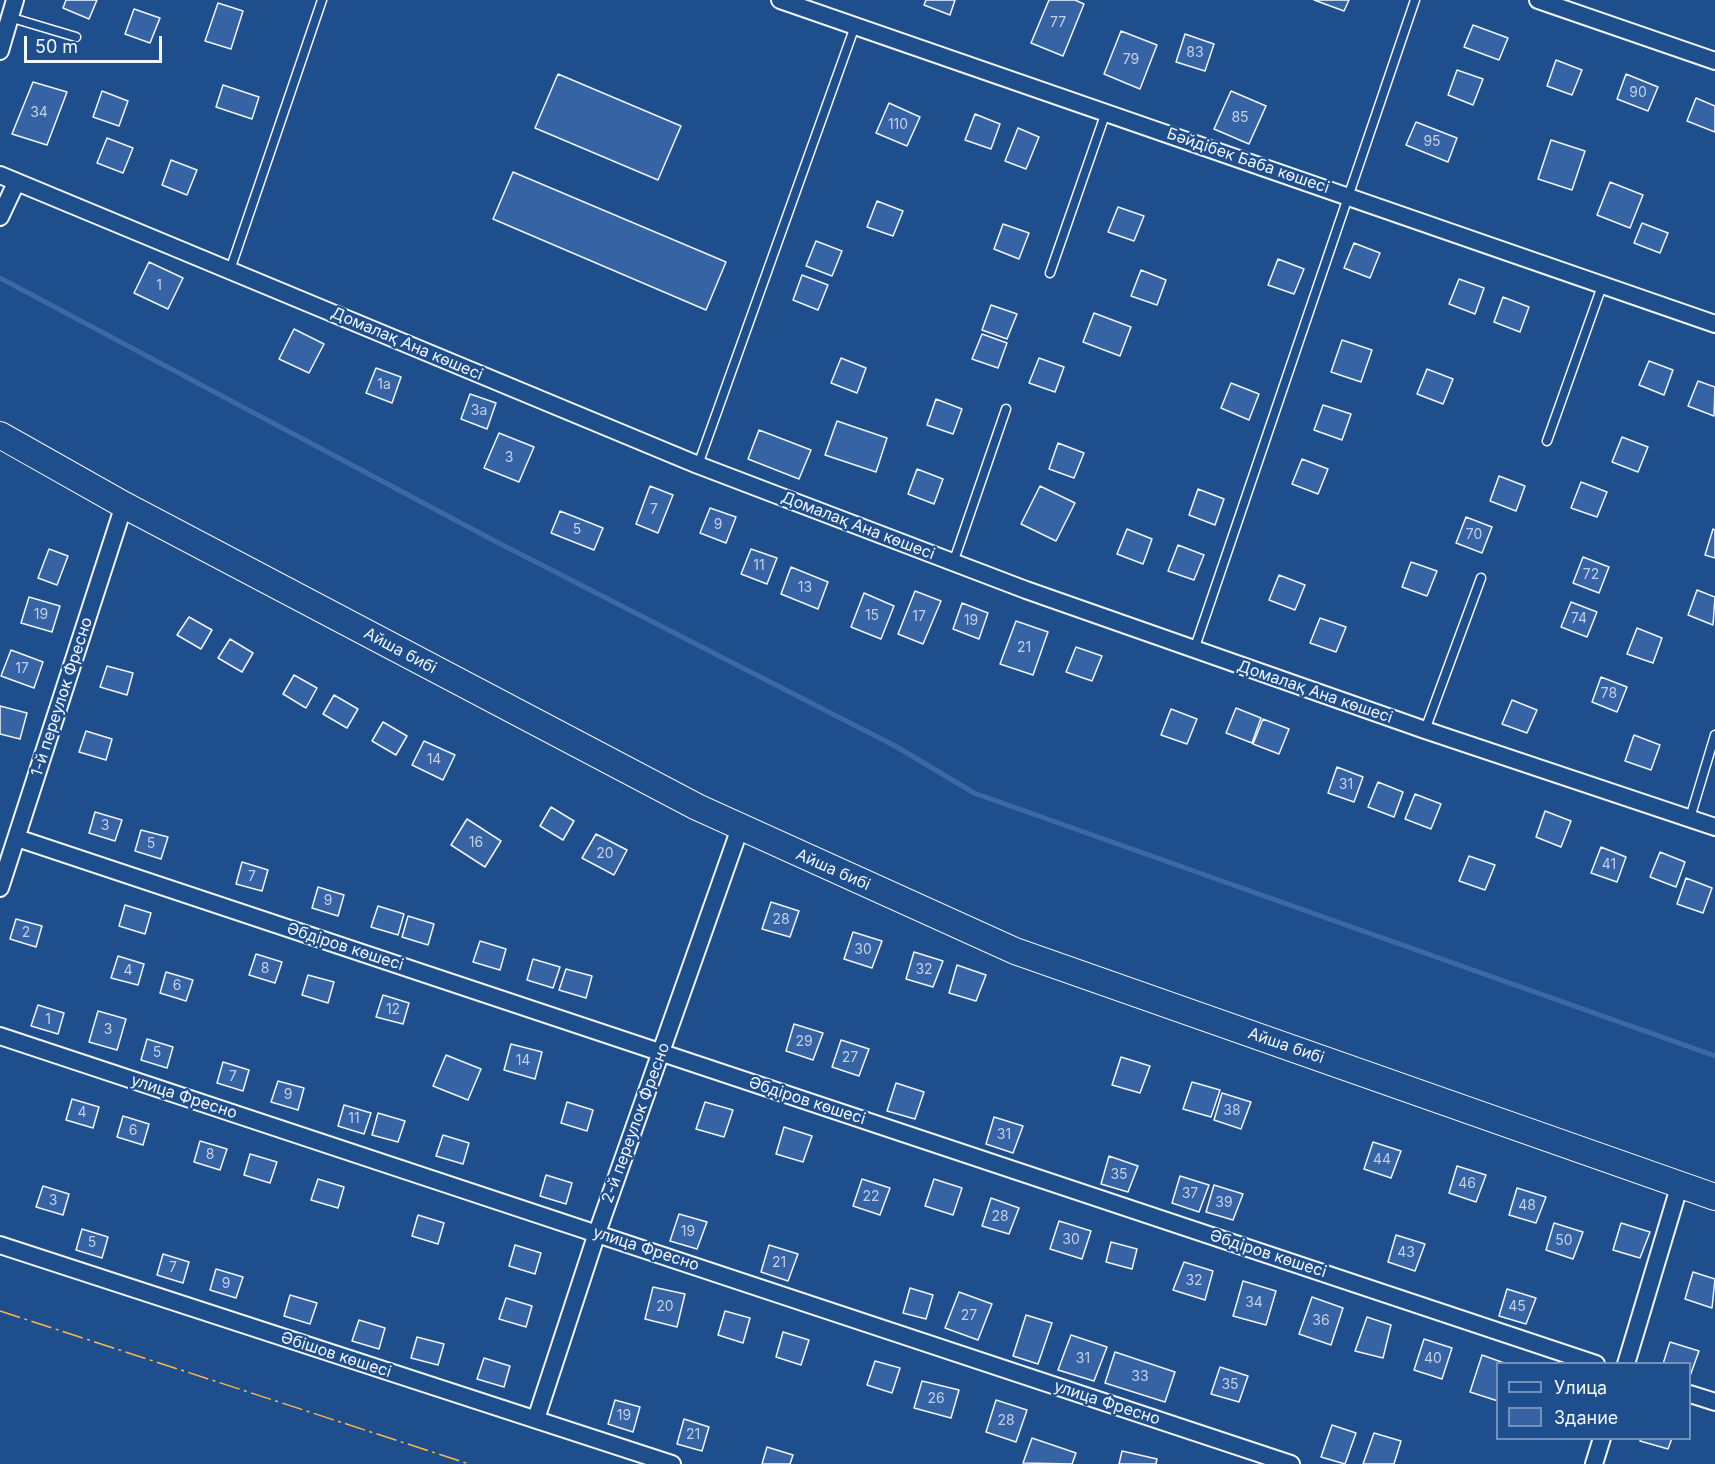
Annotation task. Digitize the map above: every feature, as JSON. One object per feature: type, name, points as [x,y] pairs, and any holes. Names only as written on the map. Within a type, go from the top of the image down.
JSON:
[{"type":"main road","name":"Айша бибі","points":[[0,435],[124,506],[740,828],[1015,951],[1715,1197]]},
{"type":"street","points":[[0,51],[15,0]]},
{"type":"street","name":"Бәйдібек Баба көшесі","points":[[780,0],[1715,324]]},
{"type":"street","points":[[1538,0],[1715,61]]},
{"type":"street","name":"Домалақ Ана көшесі","points":[[0,175],[698,465],[953,563],[1194,650],[1715,827]]},
{"type":"street","points":[[0,217],[16,183]]},
{"type":"street","name":"1-й переулок Фресно","points":[[0,888],[124,506]]},
{"type":"street","name":"2-й переулок Фресно","points":[[536,1419],[597,1233],[740,828]]},
{"type":"street","name":"Әбдіров көшесі","points":[[17,838],[1590,1362]]},
{"type":"street","name":"улица Фресно","points":[[0,1036],[1291,1464]]},
{"type":"street","points":[[1627,1362],[1680,1184]]},
{"type":"street","name":"Әбішов көшесі","points":[[0,1245],[672,1464]]},
{"type":"street","points":[[1691,1395],[1715,1402]]},
{"type":"street","points":[[1594,1464],[1601,1440]]},
{"type":"lane","points":[[230,270],[322,0]]},
{"type":"lane","points":[[1194,650],[1416,0]]},
{"type":"lane","points":[[9,17],[76,37]]},
{"type":"lane","points":[[698,465],[855,26]]},
{"type":"lane","points":[[1050,273],[1106,112]]},
{"type":"lane","points":[[1547,441],[1602,286]]},
{"type":"lane","points":[[953,563],[1006,409]]},
{"type":"lane","points":[[1425,730],[1481,578]]},
{"type":"lane","points":[[1690,818],[1715,735]]},
{"type":"building","points":[[66,0],[97,0],[89,19],[63,8]]},
{"type":"building","points":[[926,0],[955,0],[950,15],[924,5]]},
{"type":"building","points":[[1049,0],[1075,0],[1084,4],[1063,56],[1031,43]]},
{"type":"building","points":[[1314,0],[1349,0],[1344,11]]},
{"type":"building","points":[[218,3],[243,11],[231,49],[205,41]]},
{"type":"building","points":[[134,9],[160,18],[150,43],[125,34]]},
{"type":"building","points":[[1473,25],[1508,38],[1499,60],[1464,47]]},
{"type":"building","points":[[1121,31],[1157,45],[1140,89],[1104,74]]},
{"type":"building","points":[[1185,34],[1214,44],[1205,71],[1176,62]]},
{"type":"building","points":[[1556,60],[1582,70],[1572,95],[1547,86]]},
{"type":"building","points":[[1457,70],[1483,79],[1473,105],[1448,95]]},
{"type":"building","points":[[558,74],[681,126],[658,180],[535,128]]},
{"type":"building","points":[[1626,74],[1658,87],[1648,111],[1617,99]]},
{"type":"building","points":[[33,82],[67,92],[47,145],[12,134]]},
{"type":"building","points":[[223,85],[259,97],[252,119],[216,107]]},
{"type":"building","points":[[102,91],[128,101],[119,126],[93,117]]},
{"type":"building","points":[[1231,91],[1266,106],[1249,144],[1214,129]]},
{"type":"building","points":[[1696,98],[1715,106],[1715,132],[1687,121]]},
{"type":"building","points":[[889,103],[920,117],[907,146],[876,133]]},
{"type":"building","points":[[975,114],[1000,124],[991,149],[965,140]]},
{"type":"building","points":[[1416,122],[1457,138],[1448,162],[1406,145]]},
{"type":"building","points":[[1018,128],[1039,137],[1026,169],[1005,161]]},
{"type":"building","points":[[107,138],[133,148],[123,173],[97,163]]},
{"type":"building","points":[[1551,140],[1585,151],[1572,190],[1538,179]]},
{"type":"building","points":[[171,160],[197,170],[187,195],[162,185]]},
{"type":"building","points":[[513,172],[726,262],[706,310],[493,219]]},
{"type":"building","points":[[1610,182],[1643,195],[1630,228],[1597,215]]},
{"type":"building","points":[[877,201],[903,211],[893,236],[867,227]]},
{"type":"building","points":[[1118,207],[1144,216],[1134,241],[1108,232]]},
{"type":"building","points":[[1642,223],[1668,233],[1660,253],[1634,243]]},
{"type":"building","points":[[1003,224],[1029,233],[1019,259],[994,249]]},
{"type":"building","points":[[816,241],[842,251],[832,276],[806,266]]},
{"type":"building","points":[[1354,243],[1380,253],[1370,278],[1344,268]]},
{"type":"building","points":[[1278,259],[1304,269],[1294,294],[1268,285]]},
{"type":"building","points":[[149,262],[183,278],[168,309],[134,293]]},
{"type":"building","points":[[1141,270],[1166,280],[1157,305],[1131,296]]},
{"type":"building","points":[[802,275],[828,285],[818,310],[793,300]]},
{"type":"building","points":[[1459,279],[1484,288],[1475,314],[1449,304]]},
{"type":"building","points":[[1503,297],[1529,307],[1520,332],[1494,322]]},
{"type":"building","points":[[991,305],[1017,314],[1007,339],[982,330]]},
{"type":"building","points":[[1094,313],[1131,327],[1120,356],[1083,342]]},
{"type":"building","points":[[294,329],[324,344],[309,373],[279,359]]},
{"type":"building","points":[[982,334],[1007,343],[998,368],[972,359]]},
{"type":"building","points":[[1342,340],[1372,350],[1361,382],[1331,372]]},
{"type":"building","points":[[841,358],[866,368],[857,393],[831,383]]},
{"type":"building","points":[[1039,358],[1064,367],[1055,392],[1029,383]]},
{"type":"building","points":[[1649,361],[1673,370],[1664,395],[1639,385]]},
{"type":"building","points":[[376,368],[401,377],[392,403],[366,393]]},
{"type":"building","points":[[1427,369],[1453,379],[1443,404],[1417,394]]},
{"type":"building","points":[[1698,381],[1715,387],[1714,416],[1688,406]]},
{"type":"building","points":[[1231,383],[1259,394],[1249,420],[1221,408]]},
{"type":"building","points":[[470,394],[496,403],[487,429],[461,419]]},
{"type":"building","points":[[936,399],[962,409],[953,434],[927,425]]},
{"type":"building","points":[[1323,405],[1351,414],[1342,440],[1314,430]]},
{"type":"building","points":[[837,421],[887,438],[876,472],[825,455]]},
{"type":"building","points":[[759,430],[811,450],[799,479],[748,459]]},
{"type":"building","points":[[499,433],[534,447],[519,482],[484,468]]},
{"type":"building","points":[[1622,437],[1648,447],[1638,472],[1612,462]]},
{"type":"building","points":[[1058,443],[1084,453],[1074,478],[1049,469]]},
{"type":"building","points":[[1302,459],[1328,469],[1318,494],[1292,484]]},
{"type":"building","points":[[917,469],[943,479],[934,504],[908,494]]},
{"type":"building","points":[[1499,476],[1525,486],[1516,511],[1490,501]]},
{"type":"building","points":[[1581,482],[1607,492],[1597,517],[1571,508]]},
{"type":"building","points":[[650,486],[673,495],[658,533],[636,524]]},
{"type":"building","points":[[1040,486],[1075,503],[1056,541],[1021,524]]},
{"type":"building","points":[[1198,489],[1224,499],[1215,525],[1189,515]]},
{"type":"building","points":[[710,508],[736,517],[726,543],[700,533]]},
{"type":"building","points":[[560,511],[603,528],[594,550],[551,533]]},
{"type":"building","points":[[1466,517],[1492,527],[1482,553],[1456,543]]},
{"type":"building","points":[[1127,529],[1152,539],[1143,564],[1117,554]]},
{"type":"building","points":[[1713,529],[1715,530],[1715,558],[1705,555]]},
{"type":"building","points":[[1178,545],[1204,555],[1194,580],[1168,571]]},
{"type":"building","points":[[49,549],[68,556],[57,585],[38,578]]},
{"type":"building","points":[[751,549],[777,558],[767,584],[741,574]]},
{"type":"building","points":[[1583,557],[1609,567],[1599,593],[1573,583]]},
{"type":"building","points":[[1411,562],[1437,571],[1427,596],[1402,587]]},
{"type":"building","points":[[791,567],[828,582],[818,609],[781,594]]},
{"type":"building","points":[[1279,575],[1305,585],[1295,610],[1269,600]]},
{"type":"building","points":[[1697,590],[1715,597],[1713,625],[1688,615]]},
{"type":"building","points":[[915,591],[941,601],[923,644],[898,634]]},
{"type":"building","points":[[864,593],[894,606],[881,639],[851,627]]},
{"type":"building","points":[[29,597],[60,606],[52,632],[21,623]]},
{"type":"building","points":[[1571,602],[1597,612],[1587,637],[1561,627]]},
{"type":"building","points":[[962,603],[988,613],[979,639],[953,629]]},
{"type":"building","points":[[189,617],[212,630],[201,649],[177,635]]},
{"type":"building","points":[[1320,618],[1346,627],[1336,652],[1310,643]]},
{"type":"building","points":[[1016,621],[1048,632],[1033,675],[1000,664]]},
{"type":"building","points":[[1637,628],[1662,638],[1653,663],[1627,654]]},
{"type":"building","points":[[230,639],[253,653],[242,672],[218,658]]},
{"type":"building","points":[[1076,647],[1102,656],[1092,681],[1066,672]]},
{"type":"building","points":[[11,650],[43,662],[34,688],[1,676]]},
{"type":"building","points":[[107,666],[133,673],[127,695],[100,687]]},
{"type":"building","points":[[294,675],[317,688],[306,708],[283,694]]},
{"type":"building","points":[[1601,677],[1627,687],[1617,712],[1592,702]]},
{"type":"building","points":[[334,695],[358,709],[347,728],[323,714]]},
{"type":"building","points":[[1512,700],[1537,710],[1527,733],[1502,724]]},
{"type":"building","points":[[0,706],[27,713],[20,739],[0,734]]},
{"type":"building","points":[[1236,708],[1261,718],[1252,743],[1226,733]]},
{"type":"building","points":[[1171,709],[1197,719],[1187,744],[1161,735]]},
{"type":"building","points":[[1263,719],[1289,729],[1279,754],[1253,744]]},
{"type":"building","points":[[383,722],[407,736],[396,755],[372,741]]},
{"type":"building","points":[[86,731],[112,739],[106,760],[79,752]]},
{"type":"building","points":[[1634,735],[1660,745],[1651,770],[1625,761]]},
{"type":"building","points":[[424,741],[455,755],[443,780],[412,765]]},
{"type":"building","points":[[1337,767],[1363,777],[1354,802],[1328,793]]},
{"type":"building","points":[[1378,782],[1403,792],[1394,817],[1368,807]]},
{"type":"building","points":[[1415,794],[1441,804],[1431,829],[1405,819]]},
{"type":"building","points":[[551,807],[574,821],[563,840],[540,826]]},
{"type":"building","points":[[1545,811],[1571,821],[1561,847],[1536,837]]},
{"type":"building","points":[[95,812],[122,820],[115,841],[89,833]]},
{"type":"building","points":[[467,819],[501,841],[485,867],[451,845]]},
{"type":"building","points":[[141,830],[168,837],[161,859],[135,851]]},
{"type":"building","points":[[596,834],[627,850],[614,875],[582,858]]},
{"type":"building","points":[[1601,847],[1626,857],[1617,882],[1591,873]]},
{"type":"building","points":[[1660,852],[1685,862],[1676,887],[1650,877]]},
{"type":"building","points":[[1469,856],[1495,865],[1485,890],[1459,881]]},
{"type":"building","points":[[242,862],[268,870],[262,891],[236,884]]},
{"type":"building","points":[[1686,878],[1712,888],[1703,913],[1677,904]]},
{"type":"building","points":[[318,887],[344,895],[338,916],[312,908]]},
{"type":"building","points":[[771,902],[799,911],[790,937],[762,929]]},
{"type":"building","points":[[125,905],[151,913],[145,934],[119,926]]},
{"type":"building","points":[[378,906],[404,914],[398,935],[371,927]]},
{"type":"building","points":[[408,916],[434,924],[428,945],[402,937]]},
{"type":"building","points":[[16,919],[42,926],[36,947],[10,939]]},
{"type":"building","points":[[853,932],[882,941],[872,968],[844,959]]},
{"type":"building","points":[[480,941],[506,949],[500,970],[473,962]]},
{"type":"building","points":[[914,952],[943,961],[933,987],[906,979]]},
{"type":"building","points":[[256,954],[282,962],[275,983],[249,975]]},
{"type":"building","points":[[118,956],[144,964],[138,985],[111,978]]},
{"type":"building","points":[[533,959],[560,967],[553,988],[527,980]]},
{"type":"building","points":[[957,965],[986,975],[976,1001],[949,993]]},
{"type":"building","points":[[566,969],[592,976],[586,998],[559,990]]},
{"type":"building","points":[[166,972],[193,980],[186,1001],[160,993]]},
{"type":"building","points":[[308,975],[334,982],[328,1003],[302,995]]},
{"type":"building","points":[[383,995],[409,1003],[403,1024],[376,1017]]},
{"type":"building","points":[[38,1005],[64,1013],[58,1034],[31,1026]]},
{"type":"building","points":[[98,1011],[126,1019],[117,1050],[89,1042]]},
{"type":"building","points":[[794,1024],[823,1033],[813,1060],[786,1051]]},
{"type":"building","points":[[147,1039],[173,1047],[167,1068],[141,1060]]},
{"type":"building","points":[[841,1040],[869,1049],[859,1076],[832,1067]]},
{"type":"building","points":[[511,1044],[542,1052],[535,1079],[504,1070]]},
{"type":"building","points":[[446,1055],[481,1069],[468,1100],[433,1086]]},
{"type":"building","points":[[1121,1057],[1150,1066],[1140,1093],[1112,1085]]},
{"type":"building","points":[[223,1062],[249,1070],[243,1091],[217,1083]]},
{"type":"building","points":[[278,1081],[304,1088],[298,1110],[271,1102]]},
{"type":"building","points":[[1192,1082],[1220,1090],[1211,1117],[1183,1109]]},
{"type":"building","points":[[896,1083],[924,1092],[915,1119],[887,1111]]},
{"type":"building","points":[[1222,1093],[1251,1102],[1241,1129],[1214,1120]]},
{"type":"building","points":[[72,1099],[99,1107],[93,1128],[66,1120]]},
{"type":"building","points":[[567,1102],[593,1110],[587,1131],[561,1123]]},
{"type":"building","points":[[705,1102],[733,1110],[724,1137],[696,1129]]},
{"type":"building","points":[[344,1105],[371,1113],[364,1134],[338,1126]]},
{"type":"building","points":[[378,1113],[405,1121],[398,1142],[372,1135]]},
{"type":"building","points":[[123,1116],[149,1124],[143,1145],[117,1137]]},
{"type":"building","points":[[994,1117],[1023,1126],[1013,1153],[986,1144]]},
{"type":"building","points":[[784,1127],[812,1136],[803,1162],[776,1154]]},
{"type":"building","points":[[443,1135],[469,1143],[463,1164],[436,1156]]},
{"type":"building","points":[[200,1141],[227,1149],[220,1170],[194,1162]]},
{"type":"building","points":[[1373,1142],[1401,1151],[1391,1178],[1364,1169]]},
{"type":"building","points":[[250,1154],[277,1162],[270,1183],[244,1175]]},
{"type":"building","points":[[1109,1156],[1138,1166],[1128,1192],[1101,1184]]},
{"type":"building","points":[[1457,1166],[1486,1175],[1476,1202],[1449,1193]]},
{"type":"building","points":[[546,1175],[572,1183],[566,1204],[540,1196]]},
{"type":"building","points":[[1180,1176],[1209,1185],[1199,1212],[1172,1203]]},
{"type":"building","points":[[318,1179],[344,1187],[338,1208],[311,1200]]},
{"type":"building","points":[[862,1179],[890,1188],[880,1215],[853,1206]]},
{"type":"building","points":[[934,1179],[962,1188],[953,1215],[925,1206]]},
{"type":"building","points":[[1214,1185],[1243,1194],[1233,1220],[1206,1212]]},
{"type":"building","points":[[43,1186],[69,1194],[63,1215],[36,1207]]},
{"type":"building","points":[[1517,1188],[1546,1197],[1536,1223],[1509,1215]]},
{"type":"building","points":[[991,1198],[1019,1208],[1009,1234],[982,1226]]},
{"type":"building","points":[[679,1214],[707,1222],[697,1249],[670,1241]]},
{"type":"building","points":[[418,1215],[444,1223],[438,1244],[412,1236]]},
{"type":"building","points":[[1059,1221],[1091,1231],[1082,1259],[1050,1249]]},
{"type":"building","points":[[1554,1223],[1583,1232],[1573,1259],[1546,1250]]},
{"type":"building","points":[[1621,1223],[1650,1232],[1640,1258],[1613,1250]]},
{"type":"building","points":[[82,1229],[108,1237],[102,1258],[76,1250]]},
{"type":"building","points":[[1396,1235],[1425,1244],[1415,1271],[1388,1262]]},
{"type":"building","points":[[1111,1242],[1137,1249],[1132,1269],[1106,1262]]},
{"type":"building","points":[[515,1245],[541,1253],[535,1274],[509,1266]]},
{"type":"building","points":[[769,1245],[798,1254],[788,1281],[761,1272]]},
{"type":"building","points":[[163,1254],[189,1262],[183,1283],[157,1275]]},
{"type":"building","points":[[1184,1262],[1213,1271],[1205,1300],[1173,1290]]},
{"type":"building","points":[[216,1269],[243,1277],[236,1298],[210,1290]]},
{"type":"building","points":[[1693,1272],[1715,1279],[1712,1308],[1685,1299]]},
{"type":"building","points":[[1243,1281],[1276,1291],[1266,1325],[1233,1316]]},
{"type":"building","points":[[653,1287],[685,1294],[677,1327],[645,1319]]},
{"type":"building","points":[[910,1288],[933,1295],[926,1319],[903,1313]]},
{"type":"building","points":[[1507,1289],[1536,1298],[1526,1324],[1499,1316]]},
{"type":"building","points":[[959,1292],[992,1304],[978,1340],[945,1328]]},
{"type":"building","points":[[290,1295],[317,1303],[310,1324],[284,1316]]},
{"type":"building","points":[[1312,1297],[1343,1308],[1331,1345],[1299,1334]]},
{"type":"building","points":[[506,1298],[532,1306],[526,1327],[499,1319]]},
{"type":"building","points":[[725,1311],[750,1318],[743,1343],[718,1335]]},
{"type":"building","points":[[1026,1315],[1052,1323],[1038,1364],[1013,1356]]},
{"type":"building","points":[[1367,1317],[1391,1325],[1383,1358],[1355,1351]]},
{"type":"building","points":[[359,1320],[385,1328],[379,1349],[352,1341]]},
{"type":"building","points":[[783,1332],[809,1340],[801,1365],[776,1357]]},
{"type":"building","points":[[1071,1335],[1107,1347],[1094,1381],[1058,1370]]},
{"type":"building","points":[[417,1337],[444,1344],[438,1365],[411,1358]]},
{"type":"building","points":[[1424,1339],[1452,1348],[1442,1379],[1414,1370]]},
{"type":"building","points":[[1670,1342],[1699,1351],[1691,1373],[1691,1362],[1664,1362]]},
{"type":"building","points":[[1115,1352],[1175,1372],[1165,1402],[1105,1383]]},
{"type":"building","points":[[1482,1355],[1501,1362],[1496,1362],[1496,1400],[1470,1392]]},
{"type":"building","points":[[484,1358],[510,1366],[504,1387],[477,1379]]},
{"type":"building","points":[[875,1361],[900,1368],[892,1393],[867,1385]]},
{"type":"building","points":[[1220,1367],[1248,1376],[1239,1402],[1211,1394]]},
{"type":"building","points":[[922,1381],[959,1390],[951,1418],[914,1408]]},
{"type":"building","points":[[615,1400],[640,1407],[633,1432],[608,1424]]},
{"type":"building","points":[[996,1400],[1027,1410],[1016,1442],[986,1432]]},
{"type":"building","points":[[684,1419],[709,1427],[702,1451],[677,1444]]},
{"type":"building","points":[[1332,1425],[1356,1433],[1345,1464],[1321,1457]]},
{"type":"building","points":[[1374,1433],[1401,1441],[1394,1464],[1363,1464]]},
{"type":"building","points":[[1032,1438],[1076,1453],[1072,1464],[1023,1463]]},
{"type":"building","points":[[1640,1440],[1671,1440],[1668,1449]]},
{"type":"building","points":[[767,1447],[793,1455],[790,1464],[762,1464]]},
{"type":"building","points":[[1122,1451],[1157,1459],[1156,1464],[1119,1464]]},
{"type":"waterway","points":[[0,278],[491,539],[897,747],[974,793],[1715,1056]]},
{"type":"power","points":[[0,1311],[469,1464]]}]
